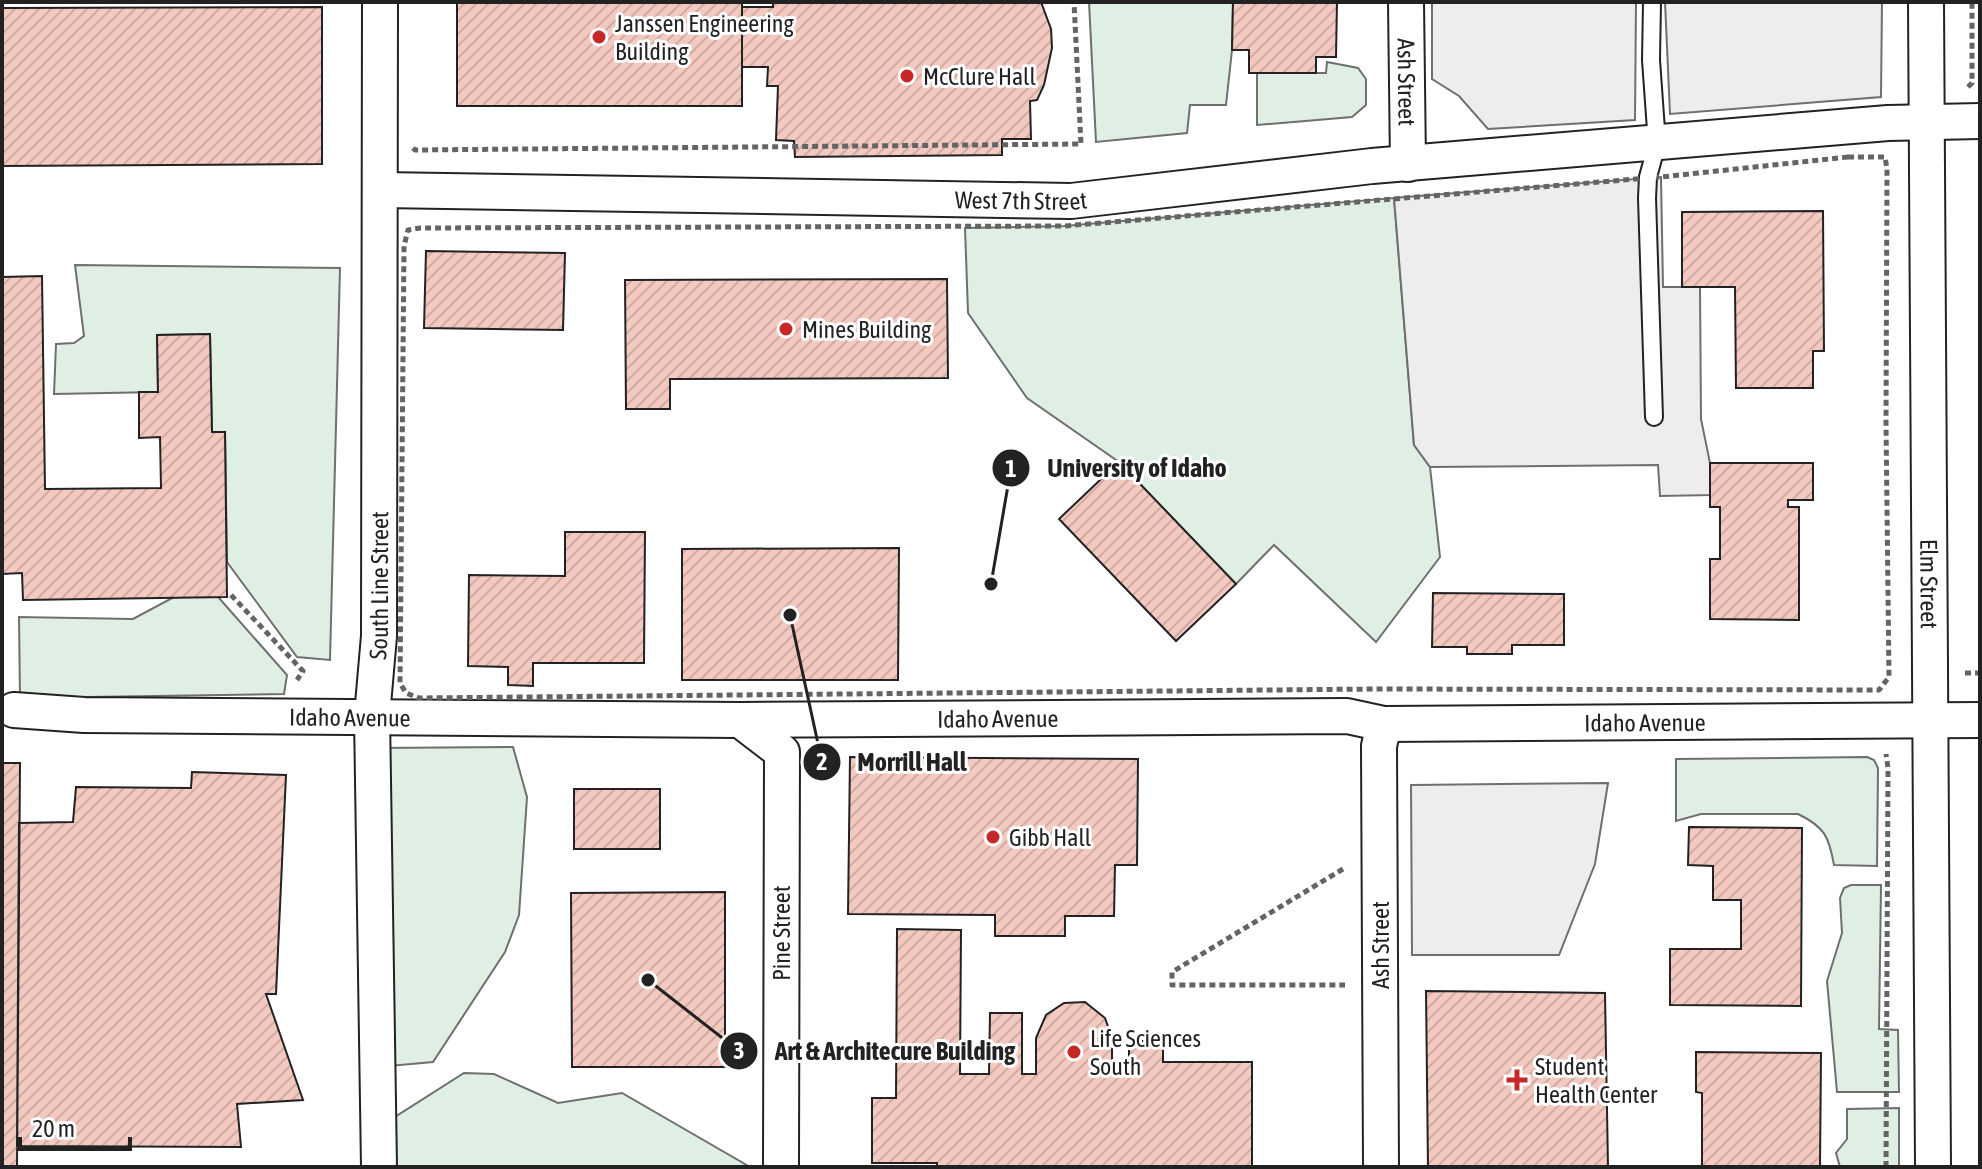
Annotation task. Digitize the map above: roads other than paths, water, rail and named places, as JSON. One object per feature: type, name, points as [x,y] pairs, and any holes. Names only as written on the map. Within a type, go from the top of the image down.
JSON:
[{"type":"street","name":"South Line Street","points":[[379,1167],[372,716],[379,636],[380,2]]},
{"type":"street","name":"Ash Street","points":[[1406,2],[1408,164]]},
{"type":"street","name":"Elm Street","points":[[1926,2],[1933,1167]]},
{"type":"street","name":"West 7th Street","points":[[381,190],[1071,201],[1408,164],[1888,123],[1980,121]]},
{"type":"street","name":"Idaho Avenue","points":[[14,710],[84,715],[740,720],[1347,716],[1384,724],[1980,720]]},
{"type":"street","name":"Pine Street","points":[[740,720],[782,752],[781,1167]]},
{"type":"street","name":"Ash Street","points":[[1381,1167],[1379,746],[1384,724]]},
{"type":"lane","points":[[1652,2],[1651,60],[1657,144],[1648,177],[1654,417]]},
{"type":"place","name":"Janssen Engineering Building","points":[[599,37]]},
{"type":"place","name":"McClure Hall","points":[[907,76]]},
{"type":"place","name":"Mines Building","points":[[786,329]]},
{"type":"place","name":"University of Idaho","points":[[991,584]]},
{"type":"place","name":"Morrill Hall","points":[[790,615]]},
{"type":"place","name":"Gibb Hall","points":[[993,837]]},
{"type":"place","name":"Art & Architecure Building","points":[[648,980]]},
{"type":"place","name":"Life Sciences South","points":[[1074,1052]]},
{"type":"place","name":"Student Health Center","points":[[1517,1080]]}]
